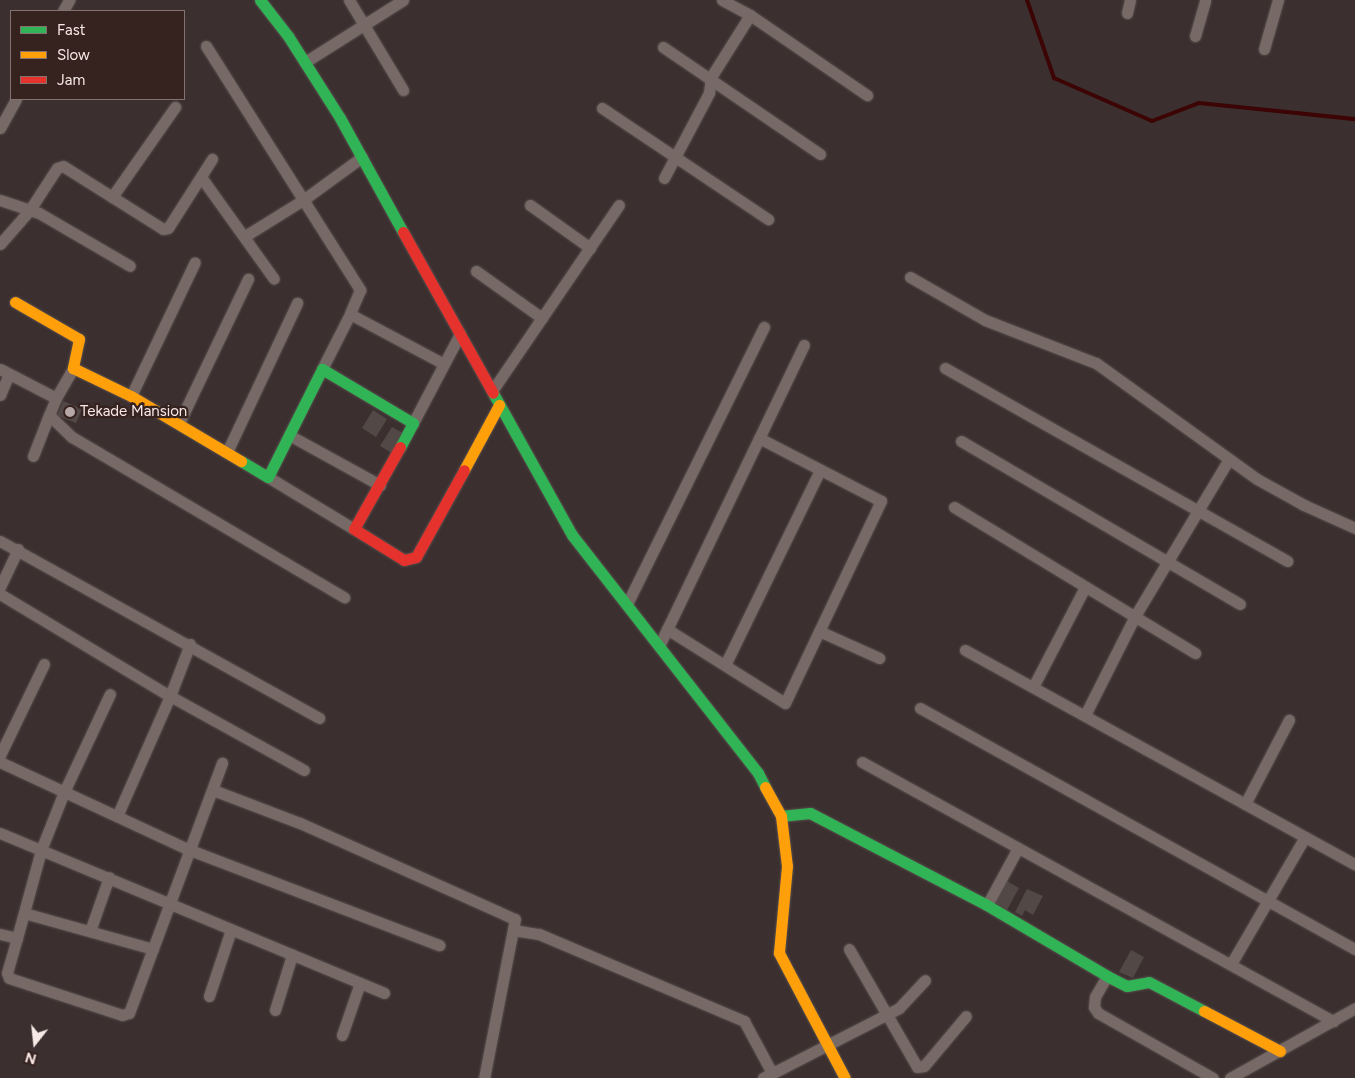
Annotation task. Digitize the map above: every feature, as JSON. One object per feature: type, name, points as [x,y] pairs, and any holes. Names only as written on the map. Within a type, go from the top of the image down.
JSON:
[{"type":"street","points":[[260,0],[305,62],[362,157],[572,535],[758,773],[785,815],[788,866],[779,953],[845,1078]]},
{"type":"street","points":[[349,0],[402,90]]},
{"type":"street","points":[[305,62],[403,0]]},
{"type":"street","points":[[722,0],[750,15],[867,95]]},
{"type":"street","points":[[1127,13],[1130,0]]},
{"type":"street","points":[[1195,36],[1205,0]]},
{"type":"street","points":[[1264,49],[1278,0]]},
{"type":"street","points":[[664,178],[709,93],[711,80],[750,15]]},
{"type":"street","points":[[206,46],[360,290],[350,314],[268,477]]},
{"type":"street","points":[[663,47],[820,154]]},
{"type":"street","points":[[0,128],[15,100]]},
{"type":"street","points":[[112,197],[175,107]]},
{"type":"street","points":[[602,108],[768,219]]},
{"type":"street","points":[[245,236],[303,200],[362,157]]},
{"type":"street","points":[[0,244],[29,211],[56,168],[63,166],[163,228],[168,228],[212,158]]},
{"type":"street","points":[[201,176],[274,279]]},
{"type":"street","points":[[0,200],[39,213],[130,266]]},
{"type":"street","points":[[530,205],[590,248]]},
{"type":"street","points":[[492,391],[619,205]]},
{"type":"street","points":[[131,396],[195,262]]},
{"type":"street","points":[[476,271],[542,318]]},
{"type":"street","points":[[910,277],[985,320],[1096,363],[1229,459],[1304,505],[1355,528]]},
{"type":"street","points":[[179,423],[248,279]]},
{"type":"street","points":[[16,302],[79,339],[74,368],[56,398],[33,456]]},
{"type":"street","points":[[227,452],[297,303]]},
{"type":"street","points":[[350,314],[444,364]]},
{"type":"street","points":[[627,604],[764,327]]},
{"type":"street","points":[[354,529],[380,485],[460,334]]},
{"type":"street","points":[[659,646],[804,345]]},
{"type":"street","points":[[74,368],[131,396],[179,423],[404,560],[416,557],[499,405]]},
{"type":"street","points":[[945,368],[1287,561]]},
{"type":"street","points":[[322,369],[413,423]]},
{"type":"street","points":[[0,395],[5,371],[56,398]]},
{"type":"street","points":[[49,415],[72,437],[344,597]]},
{"type":"street","points":[[289,435],[380,485]]},
{"type":"street","points":[[667,629],[786,703],[881,501],[759,438]]},
{"type":"street","points":[[960,441],[1240,604]]},
{"type":"street","points":[[1085,716],[1135,616],[1229,459]]},
{"type":"street","points":[[725,665],[820,470]]},
{"type":"street","points":[[954,507],[1195,653]]},
{"type":"street","points":[[0,541],[18,549],[190,644],[319,718]]},
{"type":"street","points":[[0,587],[18,549]]},
{"type":"street","points":[[1033,687],[1085,587]]},
{"type":"street","points":[[0,594],[170,696],[304,770]]},
{"type":"street","points":[[819,631],[879,658]]},
{"type":"street","points":[[117,816],[170,696],[190,644]]},
{"type":"street","points":[[966,650],[1355,864]]},
{"type":"street","points":[[0,755],[44,664]]},
{"type":"street","points":[[110,694],[64,792],[41,850],[17,938],[8,974],[9,978],[122,1015],[129,1013],[222,763]]},
{"type":"street","points":[[920,708],[1355,949]]},
{"type":"street","points":[[1246,804],[1289,720]]},
{"type":"street","points":[[0,762],[190,850],[439,945]]},
{"type":"street","points":[[862,762],[1333,1021]]},
{"type":"street","points":[[213,790],[300,822],[515,919],[484,1078]]},
{"type":"street","points":[[785,815],[804,813],[987,904],[1107,976],[1127,986],[1149,982],[1280,1051]]},
{"type":"street","points":[[0,833],[171,902],[231,930],[384,993]]},
{"type":"street","points":[[1231,964],[1270,902],[1305,837]]},
{"type":"street","points":[[987,904],[1018,848]]},
{"type":"street","points":[[90,932],[109,877]]},
{"type":"street","points":[[24,913],[153,949]]},
{"type":"street","points":[[209,996],[231,930]]},
{"type":"street","points":[[513,930],[539,934],[744,1021],[768,1075],[829,1046],[899,1008],[925,980]]},
{"type":"street","points":[[0,934],[17,938]]},
{"type":"street","points":[[849,949],[913,1065],[921,1068],[966,1016]]},
{"type":"street","points":[[275,1010],[292,955]]},
{"type":"street","points":[[1107,976],[1095,998],[1094,1007],[1098,1013],[1213,1078]]},
{"type":"street","points":[[342,1035],[360,983]]},
{"type":"street","points":[[1230,1078],[1355,1008]]},
{"type":"building","name":"Tekade Mansion","points":[[63,401],[82,409],[76,423],[57,416]]},
{"type":"building","points":[[373,410],[387,419],[376,437],[362,428]]},
{"type":"building","points":[[392,427],[403,433],[392,453],[380,446]]},
{"type":"building","points":[[1002,878],[1019,888],[1007,910],[990,900]]},
{"type":"building","points":[[1027,889],[1043,896],[1033,915],[1025,910],[1022,916],[1015,912]]},
{"type":"building","points":[[1131,950],[1144,957],[1133,978],[1119,972]]},
{"type":"waterway","points":[[1027,0],[1054,78],[1152,121],[1199,103],[1355,119]]},
{"type":"traffic: fast","points":[[260,0],[288,36],[340,118],[403,232]]},
{"type":"traffic: fast","points":[[241,461],[268,477],[322,369],[413,423],[400,447]]},
{"type":"traffic: fast","points":[[493,393],[572,535],[758,773],[765,787]]},
{"type":"traffic: fast","points":[[781,816],[810,813],[985,904],[1107,976],[1127,986],[1149,982],[1204,1011]]},
{"type":"traffic: slow","points":[[15,302],[79,339],[73,368],[131,396],[241,461]]},
{"type":"traffic: slow","points":[[464,470],[499,405]]},
{"type":"traffic: slow","points":[[765,787],[781,816],[787,866],[779,953],[845,1078]]},
{"type":"traffic: slow","points":[[1204,1011],[1280,1051]]},
{"type":"traffic: jam","points":[[403,232],[493,393]]},
{"type":"traffic: jam","points":[[400,447],[354,529],[404,560],[416,557],[464,470]]},
{"type":"place","name":"Tekade Mansion","points":[[70,412]]}]
